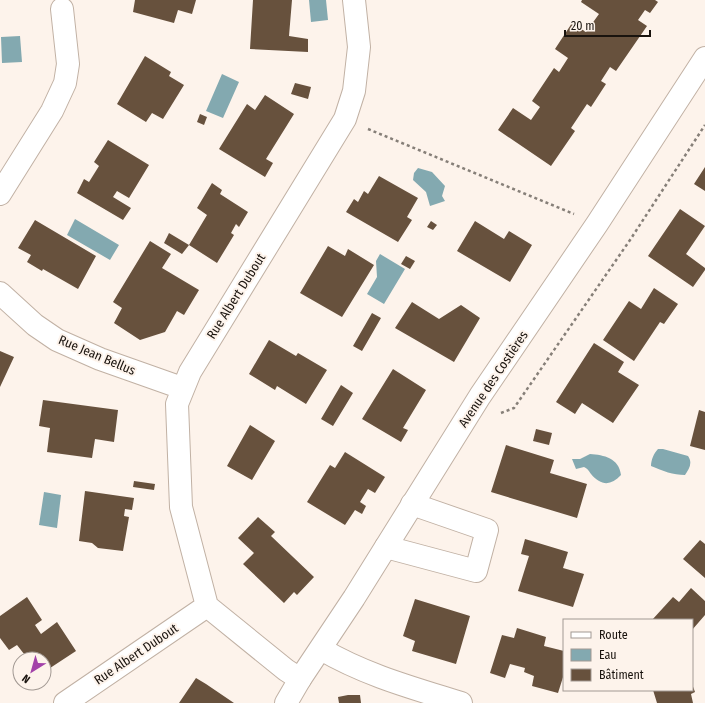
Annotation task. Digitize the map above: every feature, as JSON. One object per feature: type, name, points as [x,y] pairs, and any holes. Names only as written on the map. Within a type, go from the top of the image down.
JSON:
[{"type":"street","name":"Rue Albert Dubout","points":[[64,703],[207,606],[181,507],[177,404],[182,388],[190,372],[345,120],[354,91],[359,47],[354,0]]},
{"type":"street","points":[[0,194],[52,111],[65,83],[68,64],[62,9]]},
{"type":"street","name":"Avenue des Costières","points":[[286,703],[386,547],[480,396],[597,224],[705,58]]},
{"type":"street","name":"Rue Jean Bellus","points":[[0,293],[35,325],[57,340],[100,359],[182,388]]},
{"type":"street","points":[[386,547],[476,571],[487,530],[412,504]]},
{"type":"street","points":[[207,606],[286,670],[300,679]]},
{"type":"street","points":[[321,649],[373,675],[461,703]]},
{"type":"path","points":[[345,120],[597,224]]},
{"type":"path","points":[[496,415],[514,408],[630,240],[705,125]]},
{"type":"water","points":[[309,0],[326,0],[328,20],[311,22]]},
{"type":"water","points":[[20,36],[22,62],[2,63],[1,37]]},
{"type":"water","points":[[222,74],[239,82],[223,118],[206,111]]},
{"type":"water","points":[[418,168],[432,172],[445,186],[442,196],[445,201],[430,206],[426,192],[413,180],[414,173]]},
{"type":"water","points":[[75,219],[119,245],[110,260],[67,235]]},
{"type":"water","points":[[380,254],[405,269],[384,304],[367,294],[377,277],[376,261]]},
{"type":"water","points":[[658,449],[688,456],[690,464],[685,475],[664,471],[651,466],[655,452]]},
{"type":"water","points":[[590,454],[610,458],[620,469],[621,475],[614,481],[606,483],[598,481],[584,467],[576,469],[572,459],[580,459]]},
{"type":"water","points":[[44,492],[61,495],[57,528],[39,525]]},
{"type":"building","points":[[135,0],[196,0],[192,14],[178,10],[174,23],[133,12]]},
{"type":"building","points":[[253,0],[292,0],[289,36],[308,39],[308,52],[250,49]]},
{"type":"building","points":[[582,0],[655,0],[658,2],[650,13],[645,10],[638,20],[647,26],[616,71],[610,67],[601,81],[606,84],[591,107],[587,104],[571,128],[575,131],[551,166],[498,130],[513,108],[531,120],[540,107],[532,101],[554,68],[559,72],[568,58],[555,49],[572,23],[586,32],[599,14],[581,2]]},
{"type":"building","points":[[145,56],[171,72],[169,76],[184,85],[163,119],[152,113],[146,122],[117,104]]},
{"type":"building","points":[[295,83],[311,87],[308,99],[291,94]]},
{"type":"building","points":[[265,95],[294,114],[266,159],[273,163],[265,177],[219,149],[247,104],[255,110]]},
{"type":"building","points":[[200,114],[207,117],[204,125],[197,122]]},
{"type":"building","points":[[108,140],[149,165],[129,198],[117,191],[113,197],[131,208],[123,220],[77,193],[84,179],[89,182],[99,166],[94,162]]},
{"type":"building","points":[[705,167],[705,191],[694,184]]},
{"type":"building","points":[[379,176],[418,198],[407,217],[412,220],[398,242],[346,212],[354,199],[358,202],[364,191],[368,194]]},
{"type":"building","points":[[212,183],[222,190],[220,194],[248,212],[239,227],[236,224],[231,233],[234,235],[217,263],[189,245],[207,215],[197,208]]},
{"type":"building","points":[[680,209],[705,226],[686,254],[705,268],[693,287],[648,256]]},
{"type":"building","points":[[35,220],[96,256],[78,289],[43,269],[42,271],[27,262],[31,255],[18,248]]},
{"type":"building","points":[[431,221],[437,225],[433,230],[427,227]]},
{"type":"building","points":[[475,221],[504,239],[509,231],[532,245],[510,282],[457,251]]},
{"type":"building","points":[[169,233],[189,245],[182,254],[164,243]]},
{"type":"building","points":[[150,241],[171,254],[162,268],[199,290],[184,315],[177,311],[165,332],[140,340],[114,323],[122,308],[113,302]]},
{"type":"building","points":[[328,246],[345,256],[348,249],[374,265],[342,317],[300,293]]},
{"type":"building","points":[[406,256],[415,261],[410,269],[401,264]]},
{"type":"building","points":[[654,288],[678,304],[664,324],[660,322],[634,361],[603,340],[629,301],[641,309]]},
{"type":"building","points":[[412,302],[439,319],[461,305],[480,318],[454,362],[395,328]]},
{"type":"building","points":[[372,313],[381,318],[362,351],[353,346]]},
{"type":"building","points":[[269,340],[296,356],[298,353],[327,370],[306,404],[277,386],[275,390],[249,374]]},
{"type":"building","points":[[594,343],[624,362],[618,372],[639,385],[613,423],[582,403],[575,414],[556,402]]},
{"type":"building","points":[[0,351],[14,357],[0,387]]},
{"type":"building","points":[[393,369],[426,390],[403,428],[408,430],[401,442],[362,419]]},
{"type":"building","points":[[341,385],[353,393],[333,426],[321,419]]},
{"type":"building","points":[[43,400],[118,410],[114,442],[95,439],[92,458],[47,452],[50,428],[39,426]]},
{"type":"building","points":[[699,410],[705,412],[705,450],[690,446]]},
{"type":"building","points":[[250,425],[275,441],[252,480],[227,466]]},
{"type":"building","points":[[536,429],[552,433],[549,445],[533,441]]},
{"type":"building","points":[[506,445],[554,460],[550,473],[587,484],[577,518],[491,492]]},
{"type":"building","points":[[345,452],[385,477],[375,493],[368,489],[360,502],[366,506],[362,514],[355,510],[345,525],[307,502],[330,465],[335,468]]},
{"type":"building","points":[[134,481],[155,484],[154,490],[133,487]]},
{"type":"building","points":[[85,491],[134,498],[132,510],[125,509],[124,516],[129,517],[123,551],[98,548],[92,543],[79,541]]},
{"type":"building","points":[[258,517],[275,532],[271,536],[314,577],[297,595],[294,592],[284,603],[243,564],[254,553],[238,538]]},
{"type":"building","points":[[525,539],[568,552],[563,568],[584,574],[573,607],[518,591],[529,556],[521,554]]},
{"type":"building","points":[[700,540],[705,544],[705,578],[683,559]]},
{"type":"building","points":[[691,588],[705,601],[705,615],[693,629],[693,619],[653,619],[673,597],[679,602]]},
{"type":"building","points":[[27,597],[42,620],[35,625],[41,634],[57,622],[76,651],[52,667],[52,651],[22,651],[17,645],[9,650],[0,638],[0,616]]},
{"type":"building","points":[[415,599],[470,616],[456,664],[412,651],[415,641],[403,636]]},
{"type":"building","points":[[517,628],[546,637],[544,646],[563,651],[563,677],[558,693],[532,686],[534,676],[524,672],[525,668],[510,664],[505,678],[490,673],[502,635],[514,638]]},
{"type":"building","points":[[196,678],[206,684],[234,703],[179,703]]},
{"type":"building","points":[[693,687],[695,692],[691,694],[693,703],[657,703],[653,691],[693,691]]},
{"type":"building","points":[[360,695],[361,703],[339,703],[338,697]]}]
